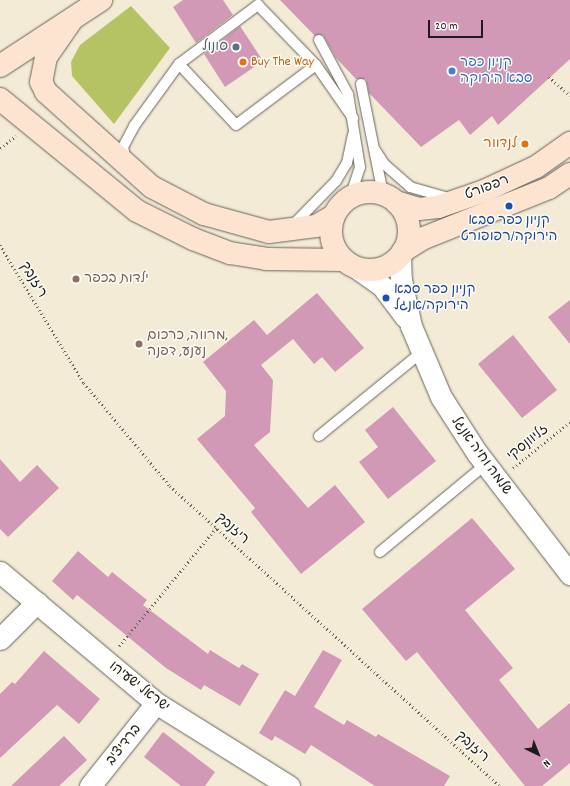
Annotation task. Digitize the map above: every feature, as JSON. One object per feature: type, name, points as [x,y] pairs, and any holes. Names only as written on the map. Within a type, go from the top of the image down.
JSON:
[{"type":"main road","points":[[0,66],[102,0]]},
{"type":"main road","points":[[0,99],[137,211],[193,240],[230,253],[266,260],[350,264],[380,268],[401,253],[407,241],[407,220],[390,198],[372,192],[350,197],[333,216],[316,226],[285,231],[238,226],[204,214],[152,187],[127,168],[46,92],[42,82],[46,56],[71,21]]},
{"type":"main road","name":"רפפורט","points":[[390,198],[419,209],[460,199],[509,181],[570,143]]},
{"type":"main road","name":"רפפורט","points":[[401,253],[424,238],[544,191],[570,174]]},
{"type":"main road","points":[[333,216],[332,240],[350,264]]},
{"type":"street","name":"שלמה וחיה אנגל","points":[[401,253],[401,280],[411,326],[458,426],[498,481],[570,574]]},
{"type":"street","name":"שלמה וחיה אנגל","points":[[350,264],[382,286],[411,326]]},
{"type":"street","name":"ישראל ישעיהו","points":[[0,572],[38,602],[156,703],[277,784]]},
{"type":"street","points":[[0,639],[38,602]]},
{"type":"street","name":"ברדיצ'ב","points":[[90,786],[156,703]]},
{"type":"lane","points":[[127,168],[124,147],[129,136],[179,64],[258,6],[316,65],[353,118]]},
{"type":"lane","points":[[319,40],[339,71],[353,118],[360,167],[350,197]]},
{"type":"lane","points":[[179,64],[236,125],[316,65]]},
{"type":"lane","points":[[361,84],[372,144],[390,198]]},
{"type":"lane","points":[[285,231],[324,197],[336,181],[347,163],[354,129]]},
{"type":"lane","points":[[372,144],[384,164],[410,187],[460,199]]},
{"type":"lane","points":[[318,436],[422,352]]},
{"type":"lane","points":[[380,552],[486,464]]},
{"type":"path","points":[[549,77],[570,95]]},
{"type":"path","name":"ריזנבך","points":[[0,245],[84,384],[107,414],[170,486],[500,786]]},
{"type":"path","name":"זליוונסקי","points":[[498,481],[570,422]]},
{"type":"path","points":[[106,661],[216,528]]},
{"type":"green space","points":[[131,6],[170,48],[114,124],[72,76],[71,62],[80,45]]},
{"type":"building","points":[[183,0],[223,0],[233,15],[196,43],[173,7]]},
{"type":"building","name":"קניון כפר סבא הירוקה","points":[[280,0],[570,0],[570,59],[498,125],[492,116],[470,135],[459,120],[421,147],[369,93],[366,79],[356,79],[336,58],[323,35],[315,36]]},
{"type":"building","points":[[240,26],[263,61],[225,87],[204,54]]},
{"type":"building","points":[[317,293],[364,348],[335,372],[322,357],[314,364],[293,339],[261,365],[273,380],[270,432],[254,445],[308,508],[335,485],[365,522],[301,574],[251,512],[255,508],[197,439],[225,416],[226,391],[203,362],[254,320],[267,335]]},
{"type":"building","points":[[570,300],[570,344],[548,317]]},
{"type":"building","points":[[513,335],[557,390],[522,418],[478,364]]},
{"type":"building","points":[[393,407],[436,461],[388,499],[359,462],[378,447],[365,430]]},
{"type":"building","points":[[0,459],[20,482],[37,465],[59,488],[8,537],[0,529]]},
{"type":"building","points":[[472,518],[515,569],[465,610],[513,668],[499,680],[538,729],[570,703],[570,763],[542,786],[525,786],[417,652],[406,661],[362,609]]},
{"type":"building","points":[[78,551],[108,577],[112,572],[147,600],[143,605],[208,654],[210,650],[239,668],[242,664],[259,674],[240,706],[204,685],[201,690],[166,668],[77,595],[73,600],[52,581]]},
{"type":"building","points":[[323,650],[342,660],[314,707],[344,725],[347,720],[376,737],[378,734],[450,776],[444,786],[375,786],[311,745],[305,754],[275,736],[272,741],[259,733],[285,690],[295,696]]},
{"type":"building","points":[[44,651],[100,699],[79,724],[57,705],[0,758],[0,694],[12,682],[15,684]]},
{"type":"building","points":[[163,732],[215,772],[205,786],[181,786],[144,757]]},
{"type":"building","points":[[64,736],[87,760],[59,786],[11,786]]},
{"type":"place","name":"סונול","points":[[236,47]]},
{"type":"place","name":"Buy The Way","points":[[243,62]]},
{"type":"place","name":"קניון כפר סבא הירוקה","points":[[452,71]]},
{"type":"place","name":"לנדוור","points":[[525,144]]},
{"type":"place","name":"קניון כפר סבא הירוקה/רפופורט","points":[[509,206]]},
{"type":"place","name":"ילדות בכפר","points":[[76,279]]},
{"type":"place","name":"קניון כפר סבא הירוקה/אנגל","points":[[386,298]]},
{"type":"place","name":"מרווה, כרכום, נענע, דפנה","points":[[139,344]]}]
